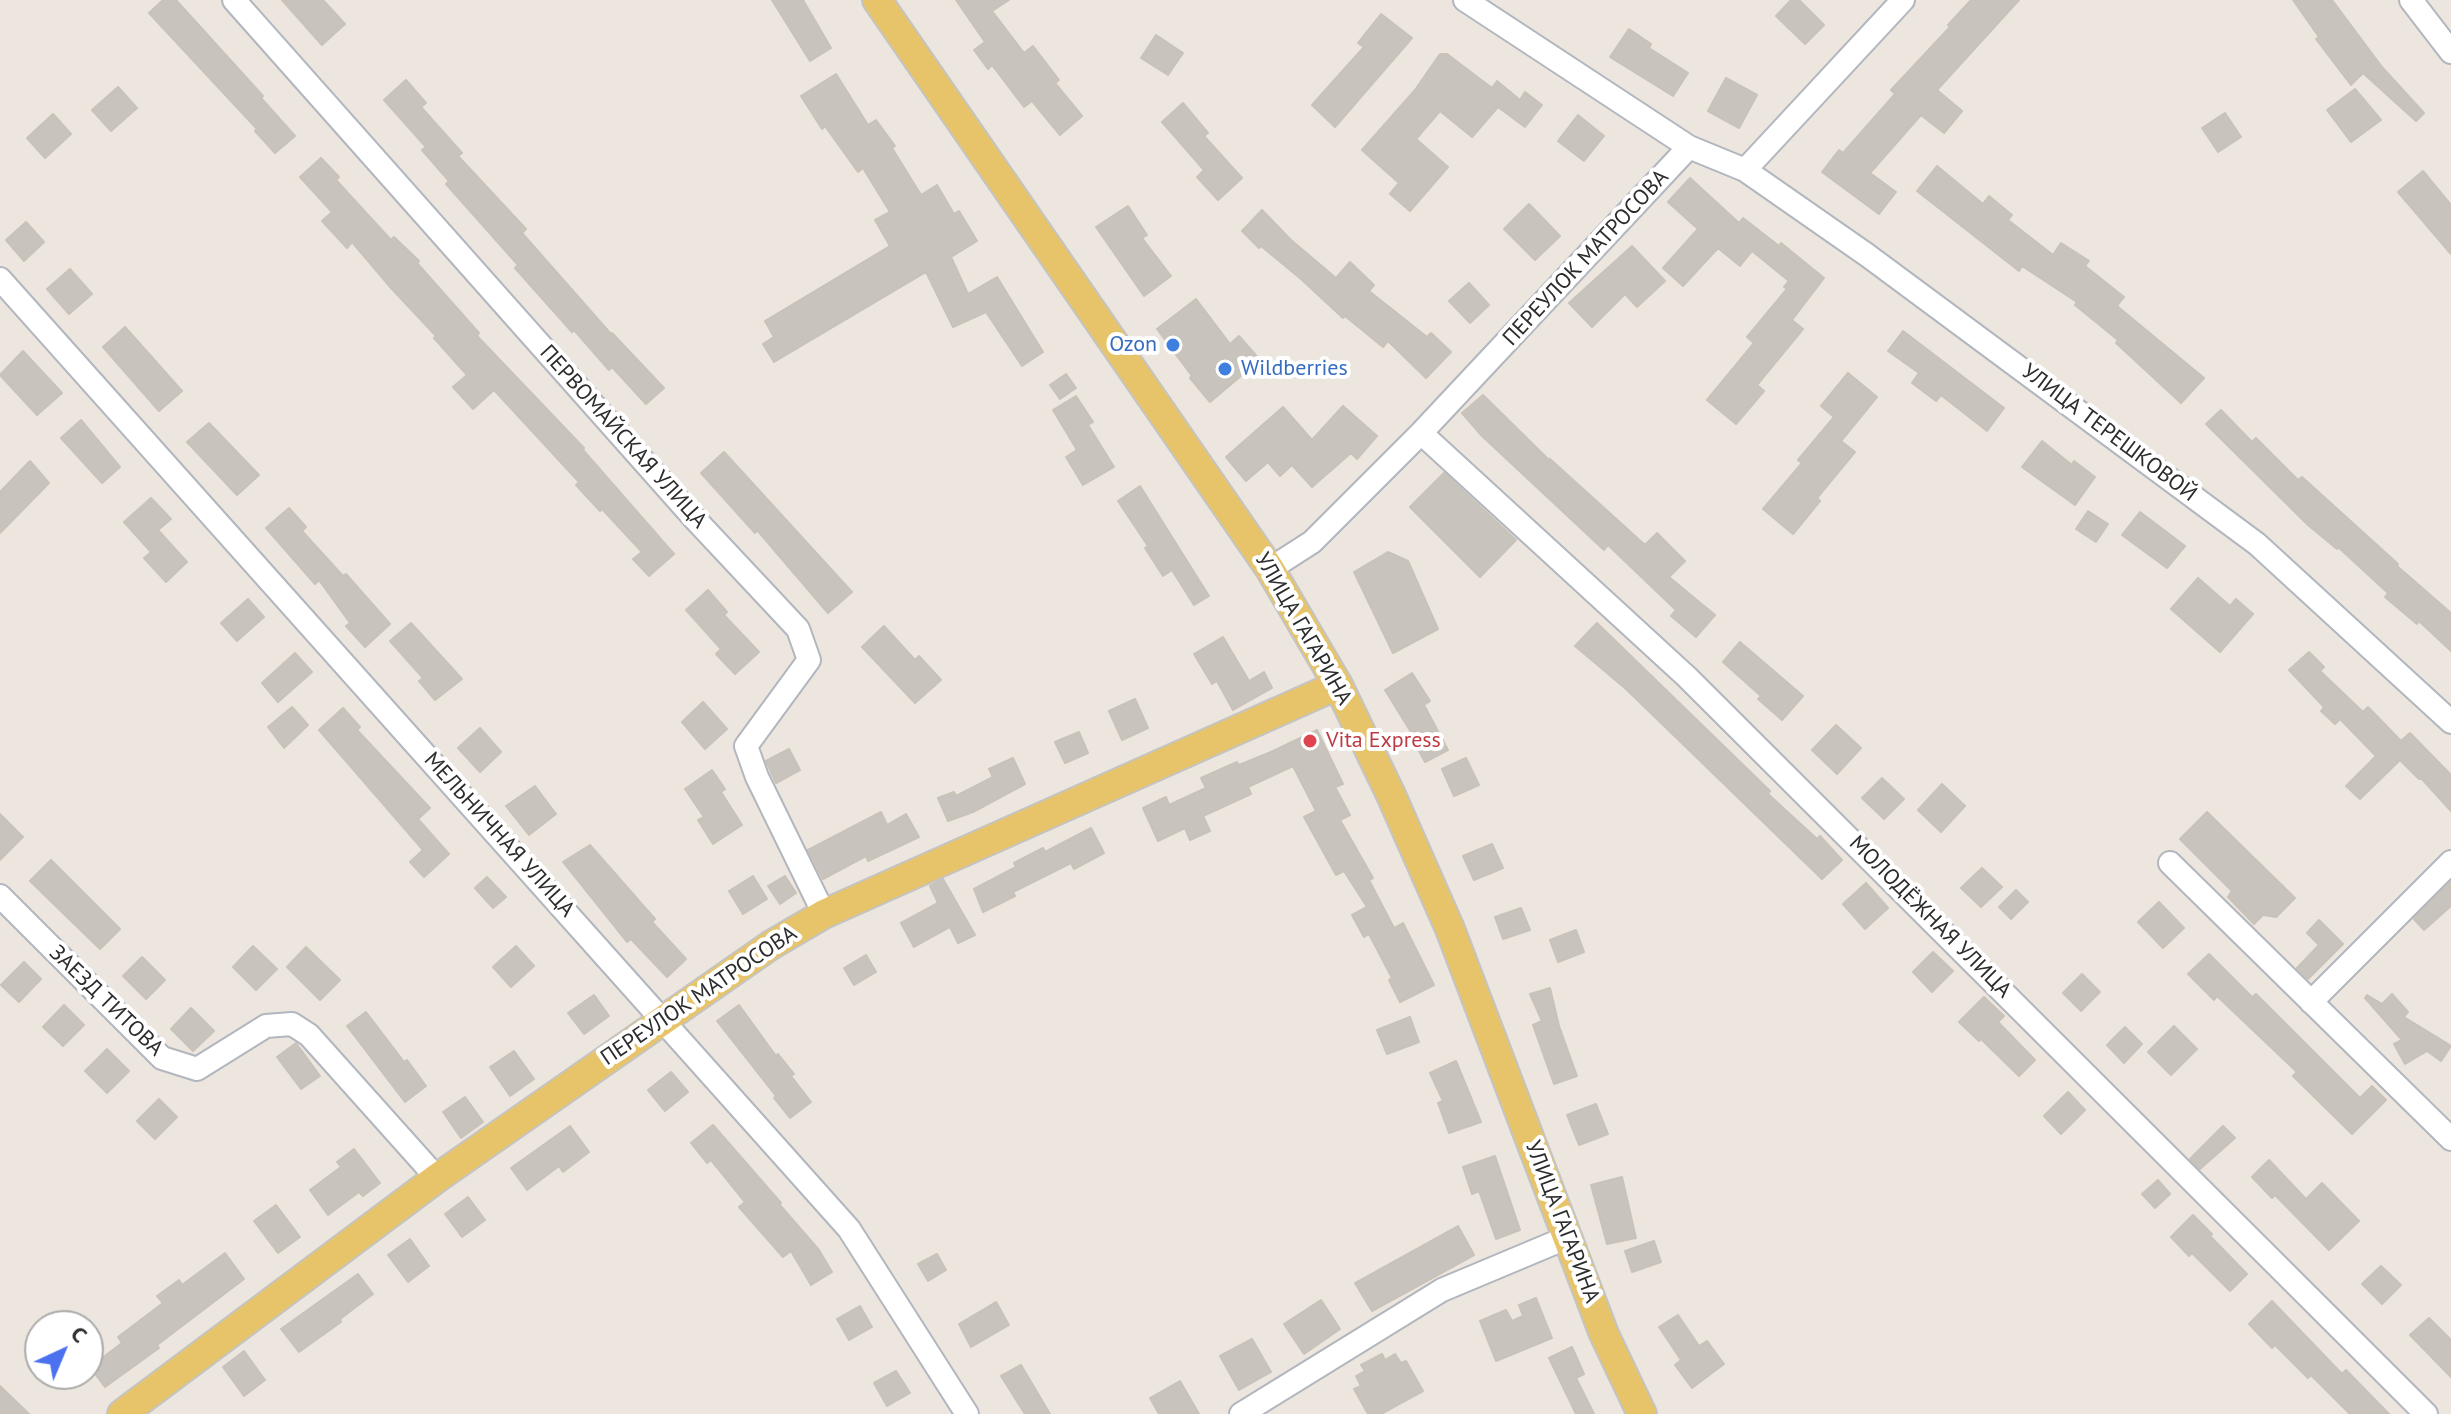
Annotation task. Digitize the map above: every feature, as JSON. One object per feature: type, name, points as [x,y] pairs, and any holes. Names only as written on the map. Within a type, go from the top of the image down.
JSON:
[{"type":"main road","name":"УЛИЦА ГАГАРИНА","points":[[877,0],[1270,569],[1338,685],[1450,929],[1604,1334],[1642,1414]]},
{"type":"main road","name":"ПЕРЕУЛОК МАТРОСОВА","points":[[122,1414],[437,1178],[771,945],[824,914],[1338,685]]},
{"type":"street","name":"ПЕРВОМАЙСКАЯ УЛИЦА","points":[[234,0],[694,518],[798,629],[809,660],[746,746],[757,777],[824,914]]},
{"type":"street","points":[[1465,0],[1689,147],[1745,170],[1903,0]]},
{"type":"street","points":[[2411,0],[2451,52]]},
{"type":"street","name":"ПЕРЕУЛОК МАТРОСОВА","points":[[1270,569],[1312,542],[1421,433],[1689,147]]},
{"type":"street","name":"УЛИЦА ТЕРЕШКОВОЙ","points":[[1745,170],[2014,362],[2257,544],[2451,722]]},
{"type":"street","name":"МЕЛЬНИЧНАЯ УЛИЦА","points":[[0,279],[849,1229],[967,1414]]},
{"type":"street","name":"МОЛОДЁЖНАЯ УЛИЦА","points":[[1421,433],[1687,677],[2426,1414]]},
{"type":"street","points":[[2311,1002],[2451,862]]},
{"type":"street","points":[[2170,863],[2451,1139]]},
{"type":"street","name":"ЗАЕЗД ТИТОВА","points":[[0,896],[162,1058],[197,1069],[266,1026],[292,1024],[309,1035],[437,1178]]},
{"type":"street","points":[[1241,1414],[1442,1290],[1566,1238]]},
{"type":"building","points":[[163,0],[176,0],[295,136],[275,153],[255,131],[257,129],[149,13]]},
{"type":"building","points":[[282,0],[323,0],[345,24],[322,45]]},
{"type":"building","points":[[772,0],[803,0],[831,48],[810,61]]},
{"type":"building","points":[[956,0],[1009,0],[992,11],[1024,53],[1033,46],[1059,80],[1055,83],[1082,116],[1060,135],[1032,101],[1024,107],[992,65],[988,69],[974,50],[985,42]]},
{"type":"building","points":[[1791,0],[1799,0],[1824,25],[1805,44],[1776,16]]},
{"type":"building","points":[[1971,0],[2019,0],[1937,90],[1962,111],[1944,133],[1921,115],[1870,173],[1896,192],[1879,214],[1822,172],[1839,150],[1843,153],[1895,94],[1891,90]]},
{"type":"building","points":[[2293,0],[2332,0],[2382,67],[2424,113],[2416,121],[2363,73],[2351,85],[2316,39],[2319,37]]},
{"type":"building","points":[[1381,14],[1412,38],[1335,127],[1312,105],[1364,47],[1358,43]]},
{"type":"building","points":[[1629,29],[1651,44],[1649,48],[1688,73],[1673,96],[1610,57]]},
{"type":"building","points":[[1156,35],[1183,53],[1168,75],[1141,58]]},
{"type":"building","points":[[1440,54],[1447,54],[1492,88],[1497,81],[1520,100],[1525,92],[1542,105],[1525,127],[1498,107],[1472,137],[1440,111],[1416,139],[1448,167],[1410,211],[1390,194],[1399,183],[1362,150],[1415,90]]},
{"type":"building","points":[[836,74],[868,125],[876,120],[895,146],[892,148],[921,195],[937,185],[954,214],[959,211],[977,241],[951,257],[968,294],[997,277],[1043,352],[1022,366],[986,312],[953,327],[926,272],[774,362],[763,344],[774,337],[765,321],[890,246],[875,220],[890,212],[863,168],[858,172],[825,126],[822,129],[801,96]]},
{"type":"building","points":[[1726,78],[1757,95],[1739,128],[1708,111]]},
{"type":"building","points":[[406,80],[426,103],[421,107],[462,153],[458,156],[526,229],[522,233],[611,334],[664,388],[646,404],[612,367],[609,370],[574,330],[572,332],[446,184],[449,181],[422,150],[426,147],[384,100]]},
{"type":"building","points":[[118,87],[137,108],[111,131],[92,110]]},
{"type":"building","points":[[2355,89],[2381,120],[2351,142],[2327,110]]},
{"type":"building","points":[[1183,103],[1208,133],[1204,136],[1242,178],[1218,200],[1197,177],[1204,170],[1162,122]]},
{"type":"building","points":[[2225,113],[2241,137],[2218,152],[2202,128]]},
{"type":"building","points":[[53,114],[71,134],[45,158],[27,138]]},
{"type":"building","points":[[1578,115],[1604,136],[1584,161],[1558,141]]},
{"type":"building","points":[[321,158],[339,177],[336,180],[391,240],[394,237],[419,261],[417,263],[479,333],[477,336],[584,448],[674,554],[649,576],[633,559],[642,552],[576,485],[579,482],[494,390],[473,409],[453,387],[467,375],[434,338],[436,336],[352,242],[347,248],[322,221],[332,212],[300,177]]},
{"type":"building","points":[[1937,166],[1983,204],[1989,196],[2012,215],[2008,220],[2053,255],[2061,243],[2089,261],[2085,266],[2124,297],[2117,306],[2204,378],[2181,403],[2116,343],[2118,340],[2075,305],[2077,302],[2022,266],[2019,271],[1917,191]]},
{"type":"building","points":[[2423,171],[2451,205],[2451,254],[2398,192]]},
{"type":"building","points":[[1690,178],[1739,223],[1743,218],[1779,246],[1781,243],[1824,278],[1792,320],[1803,329],[1757,385],[1764,391],[1736,424],[1707,400],[1754,343],[1747,337],[1787,289],[1784,287],[1789,281],[1752,251],[1740,266],[1718,248],[1683,286],[1663,268],[1698,229],[1668,202]]},
{"type":"building","points":[[1529,204],[1560,236],[1535,260],[1504,229]]},
{"type":"building","points":[[1128,206],[1147,235],[1142,238],[1171,276],[1144,296],[1096,227]]},
{"type":"building","points":[[1262,210],[1291,240],[1336,278],[1350,262],[1374,285],[1369,291],[1427,337],[1431,333],[1451,352],[1426,378],[1388,341],[1383,347],[1345,316],[1343,318],[1242,231]]},
{"type":"building","points":[[26,222],[44,242],[24,261],[6,240]]},
{"type":"building","points":[[1632,246],[1665,281],[1637,307],[1625,294],[1592,327],[1569,303]]},
{"type":"building","points":[[70,269],[92,294],[69,314],[47,289]]},
{"type":"building","points":[[1469,283],[1489,305],[1470,323],[1449,301]]},
{"type":"building","points":[[1196,299],[1230,344],[1239,336],[1260,360],[1210,402],[1157,329]]},
{"type":"building","points":[[125,327],[182,391],[159,411],[103,347]]},
{"type":"building","points":[[1903,331],[2004,408],[1987,431],[1941,395],[1936,401],[1912,383],[1919,373],[1888,351]]},
{"type":"building","points":[[23,351],[62,393],[37,415],[0,375]]},
{"type":"building","points":[[1848,373],[1877,397],[1841,441],[1855,452],[1817,498],[1820,501],[1793,534],[1763,509],[1802,463],[1798,460],[1834,417],[1821,406]]},
{"type":"building","points":[[1066,374],[1076,388],[1060,399],[1050,385]]},
{"type":"building","points":[[1483,395],[1549,460],[1645,545],[1657,533],[1685,561],[1669,577],[1715,615],[1696,637],[1671,616],[1676,610],[1608,545],[1604,550],[1482,436],[1462,413]]},
{"type":"building","points":[[1076,396],[1093,422],[1088,425],[1114,467],[1083,485],[1066,457],[1077,450],[1053,410]]},
{"type":"building","points":[[1343,406],[1377,436],[1357,459],[1351,453],[1312,487],[1292,465],[1280,476],[1268,462],[1246,481],[1226,457],[1283,407],[1312,440]]},
{"type":"building","points":[[2221,410],[2252,442],[2256,438],[2298,480],[2302,477],[2451,613],[2451,651],[2419,621],[2417,624],[2385,597],[2388,593],[2338,547],[2308,525],[2206,424]]},
{"type":"building","points":[[81,420],[120,467],[102,483],[61,438]]},
{"type":"building","points":[[209,423],[259,475],[237,495],[187,442]]},
{"type":"building","points":[[2042,441],[2072,465],[2074,461],[2095,477],[2075,505],[2022,467]]},
{"type":"building","points":[[724,452],[852,592],[828,613],[757,530],[755,533],[701,473]]},
{"type":"building","points":[[30,461],[49,483],[0,533],[0,492]]},
{"type":"building","points":[[1444,473],[1516,540],[1480,577],[1410,507]]},
{"type":"building","points":[[1140,486],[1209,596],[1194,605],[1172,570],[1163,576],[1145,548],[1148,546],[1118,501]]},
{"type":"building","points":[[151,498],[171,519],[158,530],[187,562],[166,582],[144,558],[151,552],[124,522]]},
{"type":"building","points":[[289,508],[306,527],[302,531],[343,576],[346,574],[390,624],[365,647],[346,626],[350,623],[319,580],[315,584],[266,528]]},
{"type":"building","points":[[2088,511],[2108,524],[2096,542],[2076,529]]},
{"type":"building","points":[[2140,512],[2185,546],[2167,568],[2122,535]]},
{"type":"building","points":[[1388,552],[1408,561],[1438,629],[1393,653],[1354,572]]},
{"type":"building","points":[[2198,578],[2230,606],[2236,599],[2253,614],[2220,652],[2171,609]]},
{"type":"building","points":[[708,590],[727,612],[724,615],[759,652],[735,674],[716,654],[721,649],[686,610]]},
{"type":"building","points":[[248,599],[264,617],[237,641],[221,623]]},
{"type":"building","points":[[411,623],[462,679],[435,700],[419,681],[423,678],[390,641]]},
{"type":"building","points":[[1597,623],[1770,791],[1768,794],[1817,839],[1820,836],[1842,860],[1822,879],[1626,689],[1575,646]]},
{"type":"building","points":[[884,626],[915,660],[919,656],[941,680],[915,703],[862,647]]},
{"type":"building","points":[[1223,637],[1249,681],[1264,672],[1272,688],[1233,710],[1217,681],[1212,684],[1194,654]]},
{"type":"building","points":[[1740,642],[1803,696],[1782,720],[1723,662]]},
{"type":"building","points":[[2309,652],[2324,667],[2320,671],[2363,712],[2368,707],[2401,741],[2410,733],[2451,775],[2451,811],[2400,760],[2360,799],[2346,786],[2376,756],[2340,719],[2335,724],[2321,711],[2324,707],[2289,670]]},
{"type":"building","points":[[295,653],[312,672],[278,702],[262,683]]},
{"type":"building","points":[[1412,673],[1430,701],[1424,705],[1448,750],[1425,762],[1414,737],[1385,690]]},
{"type":"building","points":[[1135,699],[1148,728],[1122,740],[1109,711]]},
{"type":"building","points":[[703,702],[727,729],[705,749],[682,722]]},
{"type":"building","points":[[292,707],[308,725],[284,748],[268,727]]},
{"type":"building","points":[[343,708],[360,727],[357,730],[430,808],[418,819],[449,854],[424,877],[410,862],[423,850],[319,730]]},
{"type":"building","points":[[1836,725],[1861,748],[1837,774],[1812,750]]},
{"type":"building","points":[[480,728],[501,752],[480,772],[458,748]]},
{"type":"building","points":[[1317,730],[1343,784],[1335,787],[1350,815],[1340,820],[1373,878],[1369,880],[1394,928],[1403,923],[1434,985],[1400,1002],[1389,980],[1392,978],[1369,934],[1364,937],[1352,915],[1367,907],[1344,871],[1336,875],[1304,817],[1316,811],[1293,766],[1248,787],[1251,794],[1203,816],[1210,831],[1190,840],[1185,828],[1158,841],[1143,808],[1166,797],[1169,805],[1206,788],[1201,778],[1237,762],[1239,765],[1271,752]]},
{"type":"building","points":[[1079,732],[1088,753],[1065,763],[1055,742]]},
{"type":"building","points":[[789,749],[800,770],[776,783],[766,761]]},
{"type":"building","points":[[1013,758],[1025,784],[973,812],[948,821],[938,798],[954,792],[956,796],[993,777],[989,769]]},
{"type":"building","points":[[1466,758],[1479,785],[1454,796],[1442,769]]},
{"type":"building","points":[[712,770],[725,789],[721,792],[742,825],[713,844],[698,820],[704,817],[685,789]]},
{"type":"building","points":[[1882,778],[1904,799],[1884,819],[1862,798]]},
{"type":"building","points":[[1942,784],[1965,806],[1941,832],[1918,810]]},
{"type":"building","points":[[535,786],[556,814],[529,835],[506,806]]},
{"type":"building","points":[[881,812],[887,825],[906,814],[919,837],[868,861],[866,856],[823,879],[808,850]]},
{"type":"building","points":[[2207,812],[2295,898],[2276,917],[2263,915],[2254,924],[2228,897],[2232,891],[2180,839]]},
{"type":"building","points":[[0,814],[23,837],[0,860]]},
{"type":"building","points":[[1091,828],[1104,853],[1074,869],[1071,863],[1013,892],[1015,896],[983,912],[974,889],[1016,867],[1014,863],[1043,848],[1045,852]]},
{"type":"building","points":[[1492,844],[1503,868],[1474,880],[1463,856]]},
{"type":"building","points":[[590,845],[686,959],[667,977],[631,939],[627,942],[563,862]]},
{"type":"building","points":[[51,860],[120,929],[100,949],[30,881]]},
{"type":"building","points":[[1982,868],[2002,887],[1981,907],[1961,888]]},
{"type":"building","points":[[753,876],[767,899],[743,914],[729,891]]},
{"type":"building","points":[[785,876],[796,893],[780,904],[768,886]]},
{"type":"building","points":[[487,877],[506,897],[493,908],[475,888]]},
{"type":"building","points":[[943,879],[975,935],[958,943],[950,927],[914,947],[901,923],[938,903],[930,886]]},
{"type":"building","points":[[2451,882],[2451,906],[2424,930],[2414,919]]},
{"type":"building","points":[[1866,883],[1888,908],[1865,929],[1843,904]]},
{"type":"building","points":[[2016,890],[2028,902],[2011,919],[1999,907]]},
{"type":"building","points":[[2159,902],[2184,928],[2163,948],[2138,922]]},
{"type":"building","points":[[1521,908],[1530,930],[1503,939],[1495,917]]},
{"type":"building","points":[[2319,920],[2343,944],[2308,979],[2297,968],[2319,945],[2307,933]]},
{"type":"building","points":[[1576,930],[1584,952],[1558,962],[1550,940]]},
{"type":"building","points":[[253,946],[277,969],[256,990],[233,967]]},
{"type":"building","points":[[516,946],[534,966],[511,987],[493,967]]},
{"type":"building","points":[[306,947],[340,980],[320,1000],[287,967]]},
{"type":"building","points":[[1933,952],[1953,971],[1932,992],[1913,972]]},
{"type":"building","points":[[2209,954],[2252,997],[2256,994],[2360,1098],[2372,1086],[2386,1100],[2352,1134],[2293,1076],[2297,1072],[2217,996],[2214,1000],[2188,974]]},
{"type":"building","points":[[866,955],[876,972],[854,985],[844,968]]},
{"type":"building","points":[[142,957],[165,980],[146,999],[123,976]]},
{"type":"building","points":[[24,962],[41,979],[19,1002],[1,985]]},
{"type":"building","points":[[2082,974],[2100,992],[2081,1011],[2063,993]]},
{"type":"building","points":[[1550,988],[1559,1026],[1577,1076],[1554,1084],[1533,1025],[1542,1021],[1530,994]]},
{"type":"building","points":[[2392,994],[2408,1012],[2404,1017],[2451,1046],[2441,1061],[2427,1051],[2405,1064],[2394,1044],[2402,1040],[2365,998],[2367,995],[2382,1004]]},
{"type":"building","points":[[594,995],[609,1016],[584,1034],[568,1013]]},
{"type":"building","points":[[1984,997],[2004,1016],[1998,1022],[2035,1060],[2019,1076],[1959,1022]]},
{"type":"building","points":[[64,1005],[84,1025],[63,1046],[43,1027]]},
{"type":"building","points":[[739,1005],[776,1056],[778,1054],[794,1074],[791,1076],[811,1102],[790,1118],[717,1021]]},
{"type":"building","points":[[191,1008],[214,1031],[193,1051],[171,1029]]},
{"type":"building","points":[[366,1012],[426,1086],[405,1102],[347,1026]]},
{"type":"building","points":[[1410,1017],[1419,1042],[1387,1054],[1377,1030]]},
{"type":"building","points":[[2174,1026],[2197,1049],[2171,1075],[2148,1052]]},
{"type":"building","points":[[2125,1027],[2142,1044],[2124,1063],[2107,1045]]},
{"type":"building","points":[[296,1043],[320,1076],[301,1089],[277,1057]]},
{"type":"building","points":[[107,1049],[129,1071],[107,1093],[85,1071]]},
{"type":"building","points":[[514,1051],[534,1079],[510,1096],[490,1067]]},
{"type":"building","points":[[1456,1061],[1481,1122],[1449,1133],[1438,1103],[1443,1101],[1430,1073]]},
{"type":"building","points":[[671,1072],[688,1092],[665,1111],[648,1090]]},
{"type":"building","points":[[2068,1092],[2085,1110],[2061,1134],[2044,1116]]},
{"type":"building","points":[[465,1097],[483,1122],[461,1138],[443,1112]]},
{"type":"building","points":[[159,1099],[177,1117],[155,1139],[137,1121]]},
{"type":"building","points":[[1596,1104],[1608,1134],[1579,1145],[1567,1115]]},
{"type":"building","points":[[713,1125],[781,1203],[819,1250],[832,1272],[811,1285],[791,1251],[783,1257],[739,1207],[745,1202],[711,1160],[707,1163],[691,1143]]},
{"type":"building","points":[[570,1126],[589,1152],[563,1172],[559,1166],[527,1190],[511,1168]]},
{"type":"building","points":[[2223,1126],[2235,1138],[2200,1169],[2190,1159]]},
{"type":"building","points":[[354,1149],[380,1183],[363,1196],[359,1192],[328,1215],[310,1190],[341,1167],[337,1162]]},
{"type":"building","points":[[1495,1156],[1520,1230],[1496,1239],[1479,1191],[1472,1194],[1463,1167]]},
{"type":"building","points":[[2269,1160],[2306,1199],[2322,1183],[2359,1221],[2329,1250],[2275,1195],[2272,1198],[2252,1177]]},
{"type":"building","points":[[1622,1177],[1636,1238],[1607,1244],[1591,1185]]},
{"type":"building","points":[[2158,1180],[2170,1194],[2155,1208],[2142,1194]]},
{"type":"building","points":[[468,1197],[485,1220],[462,1237],[445,1214]]},
{"type":"building","points":[[276,1205],[300,1237],[278,1253],[254,1221]]},
{"type":"building","points":[[2193,1215],[2247,1274],[2230,1291],[2171,1237]]},
{"type":"building","points":[[1458,1226],[1474,1255],[1372,1311],[1355,1283]]},
{"type":"building","points":[[410,1239],[429,1266],[408,1282],[388,1255]]},
{"type":"building","points":[[1654,1241],[1661,1262],[1632,1272],[1625,1251]]},
{"type":"building","points":[[225,1253],[244,1279],[105,1387],[104,1356],[122,1343],[118,1337],[163,1303],[157,1296],[179,1280],[182,1285]]},
{"type":"building","points":[[937,1254],[946,1270],[928,1281],[918,1264]]},
{"type":"building","points":[[2381,1266],[2401,1285],[2382,1304],[2362,1284]]},
{"type":"building","points":[[358,1274],[373,1294],[299,1352],[281,1329]]},
{"type":"building","points":[[1536,1298],[1552,1338],[1496,1361],[1480,1321],[1506,1310],[1512,1321],[1523,1316],[1519,1305]]},
{"type":"building","points":[[1321,1300],[1340,1329],[1304,1354],[1284,1324]]},
{"type":"building","points":[[2272,1301],[2342,1374],[2346,1370],[2389,1414],[2350,1414],[2311,1375],[2308,1378],[2275,1345],[2272,1348],[2249,1324]]},
{"type":"building","points":[[996,1302],[1009,1325],[971,1347],[959,1324]]},
{"type":"building","points":[[860,1306],[872,1327],[849,1340],[837,1319]]},
{"type":"building","points":[[1678,1315],[1699,1346],[1707,1341],[1724,1364],[1692,1388],[1675,1365],[1681,1360],[1659,1327]]},
{"type":"building","points":[[2429,1318],[2451,1340],[2451,1377],[2410,1335]]},
{"type":"building","points":[[1252,1339],[1271,1372],[1239,1390],[1220,1356]]},
{"type":"building","points":[[1572,1347],[1584,1374],[1576,1378],[1594,1414],[1576,1414],[1549,1358]]},
{"type":"building","points":[[244,1351],[265,1380],[244,1396],[223,1367]]},
{"type":"building","points":[[1382,1354],[1385,1360],[1395,1354],[1401,1363],[1406,1361],[1423,1391],[1381,1414],[1368,1414],[1354,1389],[1361,1386],[1356,1376],[1365,1371],[1361,1365]]},
{"type":"building","points":[[1021,1365],[1050,1414],[1025,1414],[1001,1376]]},
{"type":"building","points":[[896,1371],[910,1393],[887,1406],[874,1383]]},
{"type":"building","points":[[1180,1381],[1199,1414],[1159,1414],[1150,1398]]},
{"type":"building","points":[[0,1386],[29,1414],[0,1414]]},
{"type":"place","name":"Ozon","points":[[1173,345]]},
{"type":"place","name":"Wildberries","points":[[1225,369]]},
{"type":"place","name":"Vita Express","points":[[1310,741]]}]
